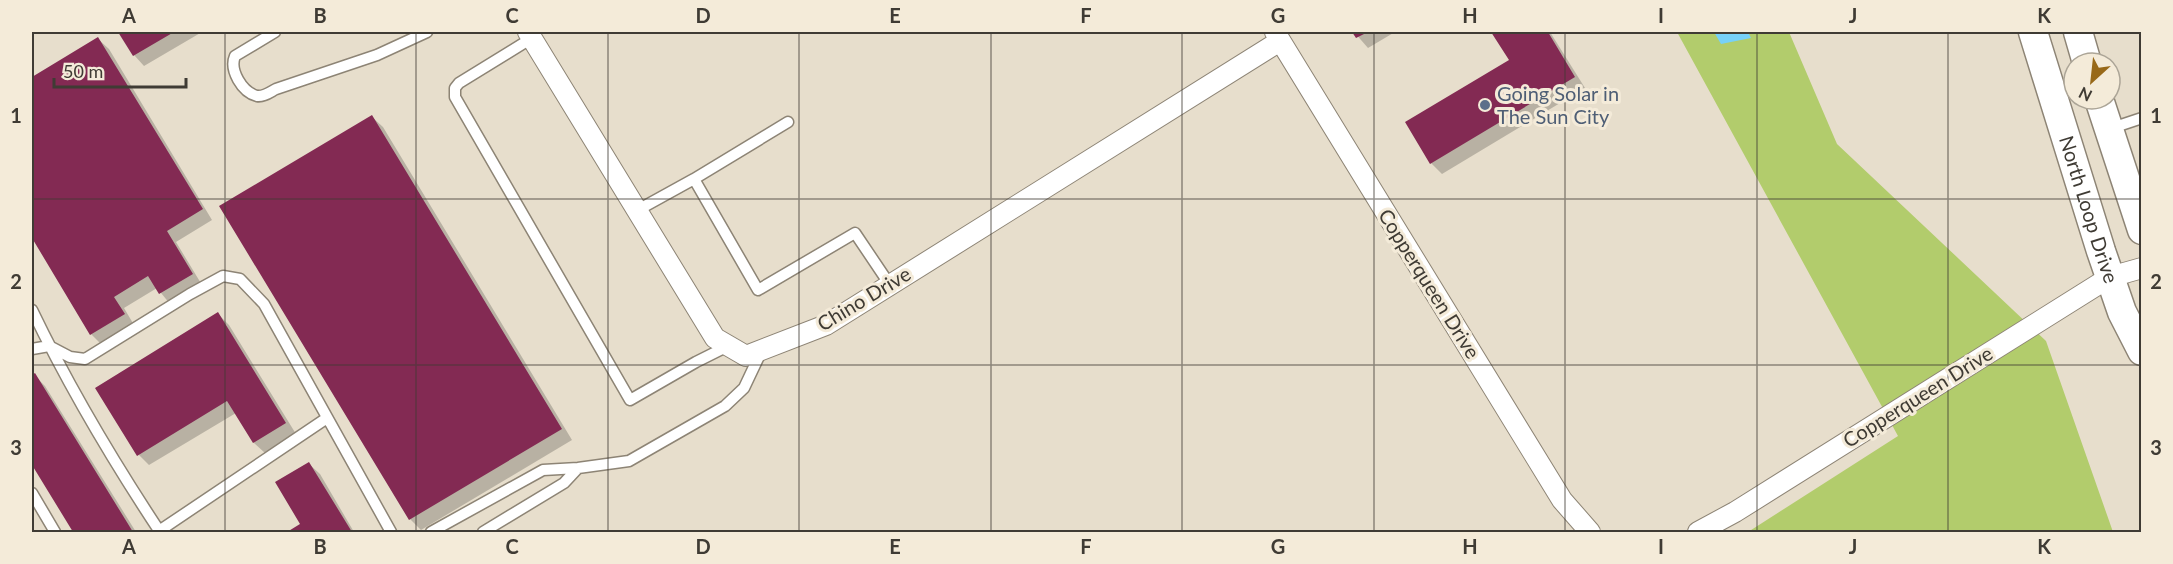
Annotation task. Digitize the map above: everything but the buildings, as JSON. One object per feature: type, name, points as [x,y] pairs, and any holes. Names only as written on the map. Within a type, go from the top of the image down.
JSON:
[{"type":"main road","name":"North Loop Drive","points":[[2033,32],[2110,277],[2122,312],[2142,351]]},
{"type":"main road","points":[[2078,32],[2084,51]]},
{"type":"main road","points":[[2103,111],[2142,230]]},
{"type":"street","name":"Chino Drive","points":[[530,35],[715,338],[746,356],[826,325],[1277,36]]},
{"type":"street","name":"Copperqueen Drive","points":[[1277,36],[1563,501],[1590,532]]},
{"type":"street","name":"Copperqueen Drive","points":[[1698,532],[1735,512],[2110,277],[2142,268]]},
{"type":"lane","points":[[275,32],[235,56],[232,63],[235,74],[249,91],[257,96],[264,96],[276,89],[377,55],[427,32]]},
{"type":"lane","points":[[530,35],[459,83],[455,88],[455,97],[630,400],[728,345]]},
{"type":"lane","points":[[2109,129],[2142,118]]},
{"type":"lane","points":[[636,211],[788,122]]},
{"type":"lane","points":[[694,179],[758,290],[855,233],[890,285]]},
{"type":"lane","points":[[32,349],[49,346],[70,357],[85,359],[223,276],[240,279],[264,304],[391,532]]},
{"type":"lane","points":[[32,310],[49,346],[121,473],[160,532],[327,418]]},
{"type":"lane","points":[[431,532],[543,470],[629,461],[724,406],[744,388],[762,350]]},
{"type":"lane","points":[[483,532],[564,483],[578,468]]},
{"type":"lane","points":[[32,493],[55,532]]},
{"type":"green space","points":[[1677,32],[1789,32],[1837,144],[2046,341],[2113,532],[1748,532],[1898,436]]},
{"type":"water","points":[[1714,32],[1748,32],[1751,38],[1721,44]]},
{"type":"place","name":"Going Solar in The Sun City","points":[[1485,105]]}]
